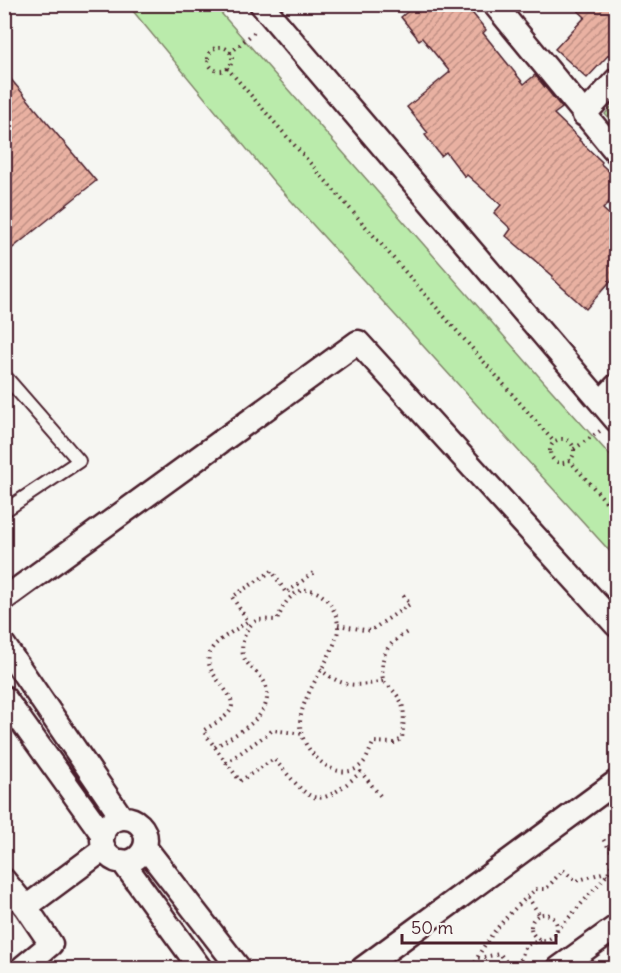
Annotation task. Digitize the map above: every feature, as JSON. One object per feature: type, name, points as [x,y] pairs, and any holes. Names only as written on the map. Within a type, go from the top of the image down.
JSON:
[{"type":"street","points":[[494,4],[616,152]]},
{"type":"street","points":[[267,11],[609,394],[616,419]]},
{"type":"street","points":[[584,115],[616,80]]},
{"type":"street","points":[[4,599],[358,342],[616,625]]},
{"type":"street","points":[[4,645],[122,818]]},
{"type":"street","points":[[4,696],[110,848],[200,969]]},
{"type":"street","points":[[363,969],[616,782]]},
{"type":"street","points":[[122,818],[135,821],[141,826],[146,839],[145,847],[136,858],[110,848],[110,824],[122,818]]},
{"type":"street","points":[[145,847],[239,969]]},
{"type":"street","points":[[26,907],[110,848]]},
{"type":"street","points":[[4,880],[51,944],[24,969]]},
{"type":"street","points":[[570,965],[616,927]]},
{"type":"lane","points":[[4,375],[79,461],[4,511]]},
{"type":"path","points":[[230,53],[267,11]]},
{"type":"path","points":[[220,48],[228,50],[232,60],[228,68],[223,71],[216,70],[210,65],[208,57],[213,50],[220,48]]},
{"type":"path","points":[[228,68],[554,442]]},
{"type":"path","points":[[573,449],[616,419]]},
{"type":"path","points":[[565,440],[572,444],[573,455],[569,460],[560,463],[553,459],[550,452],[554,442],[565,440]]},
{"type":"path","points":[[569,460],[616,513]]},
{"type":"path","points":[[313,573],[286,592],[272,571],[232,597],[248,621],[213,647],[210,657],[210,668],[230,697],[230,711],[203,731],[240,782],[274,759],[306,795],[314,798],[324,798],[337,792],[360,772],[382,798]]},
{"type":"path","points":[[215,747],[257,718],[267,699],[266,684],[258,671],[247,663],[243,654],[243,642],[247,630],[259,620],[277,620],[282,608],[292,596],[302,590],[316,590],[334,609],[338,625],[337,640],[320,669],[303,708],[300,723],[302,734],[320,762],[330,768],[343,771],[357,768],[365,762],[374,742],[394,743],[402,739],[404,706],[395,691],[383,681],[381,667],[392,641],[409,631]]},
{"type":"path","points":[[338,625],[370,631],[410,604],[403,595]]},
{"type":"path","points":[[320,669],[337,682],[346,684],[383,681]]},
{"type":"path","points":[[226,763],[273,730],[302,734]]},
{"type":"path","points":[[477,958],[500,954],[508,963],[515,963],[520,959],[526,944],[552,938],[607,875],[615,857],[600,836]]},
{"type":"path","points":[[473,969],[477,958],[492,935],[528,897],[536,890],[546,890],[563,870],[576,881],[602,873],[607,875]]},
{"type":"path","points":[[528,897],[539,915]]},
{"type":"path","points":[[544,940],[535,938],[531,930],[532,921],[539,915],[552,916],[557,923],[557,931]]},
{"type":"green space","points":[[128,5],[214,5],[616,462],[616,558],[274,182]]},
{"type":"green space","points":[[616,102],[616,127],[605,114]]},
{"type":"building","points":[[417,4],[465,4],[486,30],[483,33],[524,84],[535,75],[562,108],[554,114],[616,178],[616,195],[603,209],[616,221],[616,245],[609,254],[616,261],[616,275],[586,309],[552,278],[553,276],[506,236],[511,229],[494,213],[501,205],[467,175],[465,177],[446,152],[441,156],[425,135],[428,133],[407,107],[450,72],[422,38],[419,40],[401,17]]},
{"type":"building","points":[[571,4],[616,4],[616,47],[587,78],[555,49],[585,17]]},
{"type":"building","points":[[4,71],[96,181],[4,255]]}]
